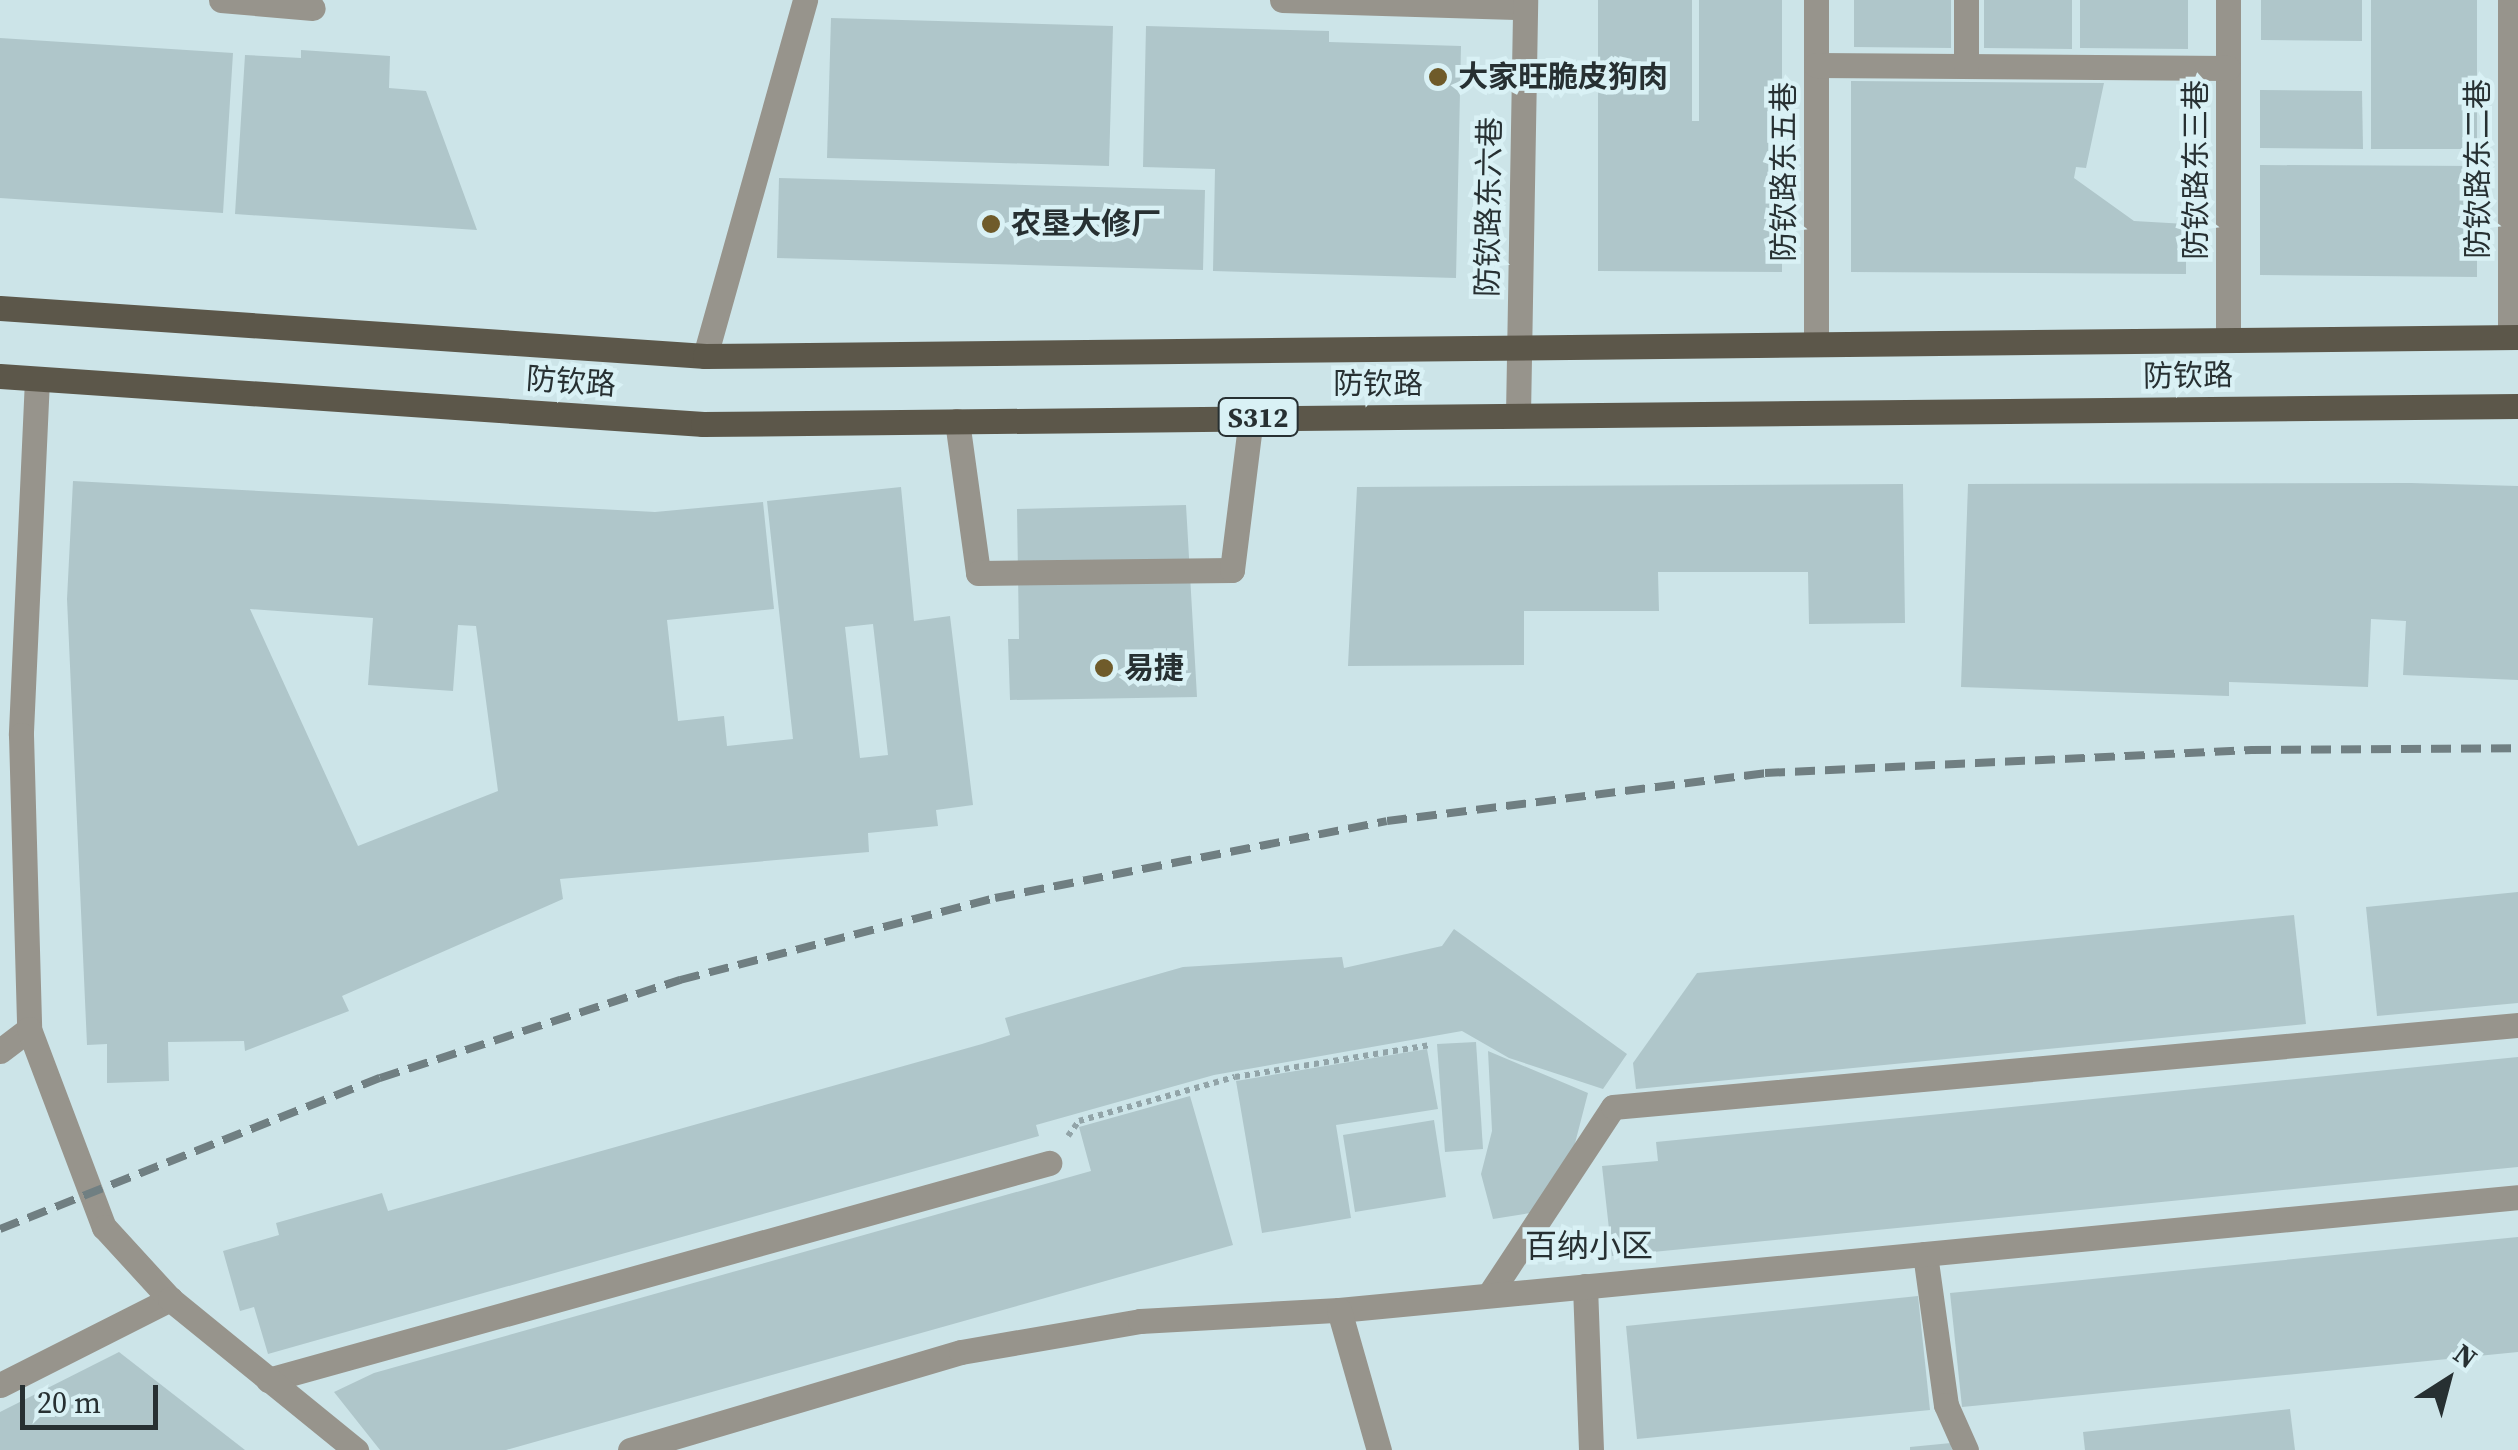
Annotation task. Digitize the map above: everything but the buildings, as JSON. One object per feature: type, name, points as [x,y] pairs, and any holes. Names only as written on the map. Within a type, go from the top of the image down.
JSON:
[{"type":"main road","name":"防钦路","points":[[0,308],[704,356],[2514,337]]},
{"type":"main road","name":"防钦路","points":[[0,376],[703,424],[2518,406]]},
{"type":"street","points":[[222,0],[313,8]]},
{"type":"street","points":[[704,356],[805,0]]},
{"type":"street","points":[[1282,0],[1524,3]]},
{"type":"street","name":"防钦路东五巷","points":[[1816,0],[1816,344]]},
{"type":"street","points":[[1966,0],[1966,66]]},
{"type":"street","name":"防钦路东三巷","points":[[2228,0],[2228,340]]},
{"type":"street","name":"防钦路东二巷","points":[[2510,0],[2514,337]]},
{"type":"street","name":"防钦路东六巷","points":[[1518,415],[1524,3]]},
{"type":"street","points":[[1816,66],[2228,68]]},
{"type":"street","points":[[37,379],[10,739],[30,1029],[60,1119],[104,1227],[170,1299],[356,1450]]},
{"type":"street","points":[[958,421],[978,573],[1232,570],[1251,417]]},
{"type":"street","points":[[1489,1295],[1613,1108],[2518,1025]]},
{"type":"street","points":[[0,1051],[30,1029]]},
{"type":"street","points":[[268,1380],[1049,1162]]},
{"type":"street","points":[[630,1450],[961,1352],[1140,1321],[1339,1310],[2518,1197]]},
{"type":"street","points":[[1925,1254],[1946,1405],[1966,1450]]},
{"type":"street","points":[[1585,1286],[1590,1450]]},
{"type":"street","points":[[0,1385],[170,1299]]},
{"type":"street","points":[[1339,1310],[1379,1450]]},
{"type":"path","points":[[1049,1162],[1079,1121],[1235,1076],[1430,1044]]},
{"type":"railway","points":[[0,1229],[380,1078],[680,980],[995,898],[1387,821],[1765,773],[2251,750],[2518,748]]},
{"type":"place","name":"大家旺脆皮狗肉","points":[[1438,77]]},
{"type":"place","name":"农垦大修厂","points":[[991,224]]},
{"type":"place","name":"易捷","points":[[1104,668]]},
{"type":"district","name":"百纳小区","points":[[1589,1246]]}]
